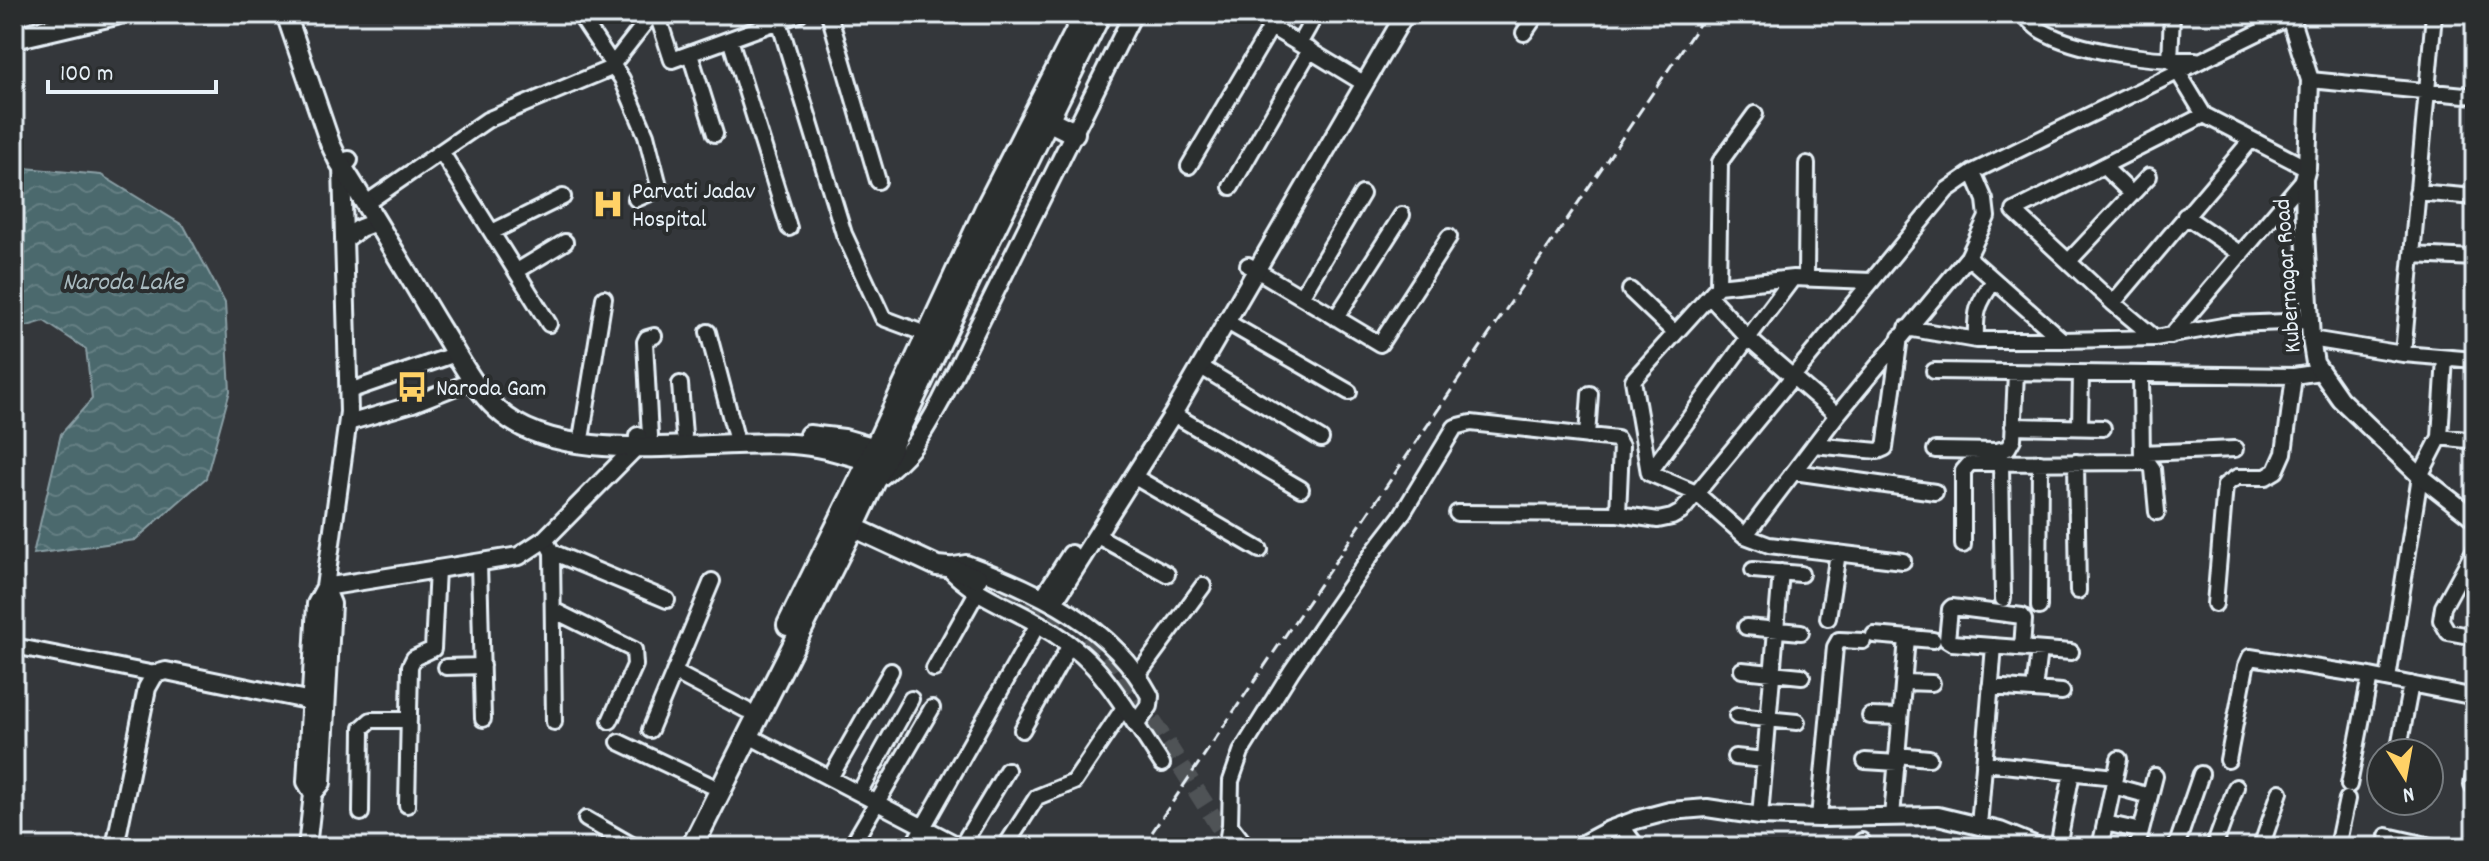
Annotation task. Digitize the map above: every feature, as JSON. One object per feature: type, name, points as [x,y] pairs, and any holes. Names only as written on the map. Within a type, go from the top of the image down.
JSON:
[{"type":"main road","points":[[14,30],[75,14]]},
{"type":"main road","points":[[14,38],[116,14]]},
{"type":"main road","points":[[286,14],[330,143],[346,163],[450,327],[502,399],[534,420],[582,433],[642,439],[824,447],[879,461]]},
{"type":"main road","points":[[297,14],[346,163]]},
{"type":"main road","points":[[879,461],[926,334],[1086,15]]},
{"type":"main road","points":[[1036,110],[1074,133]]},
{"type":"main road","points":[[678,847],[746,710],[879,461],[1036,110]]},
{"type":"main road","points":[[369,202],[376,222],[456,354],[499,412],[517,424],[576,442],[735,434],[832,437],[879,461]]},
{"type":"main road","points":[[849,519],[942,558],[948,567],[978,585]]},
{"type":"main road","points":[[692,847],[849,519]]},
{"type":"street","points":[[579,14],[622,79],[659,180],[657,190],[636,199]]},
{"type":"street","points":[[369,202],[487,120],[612,65],[655,14],[672,60],[799,14]]},
{"type":"street","points":[[829,14],[878,181]]},
{"type":"street","points":[[879,461],[904,460],[917,445],[1133,14]]},
{"type":"street","points":[[1255,14],[1361,82]]},
{"type":"street","points":[[1231,187],[1304,47],[1316,14]]},
{"type":"street","points":[[1361,82],[1393,14]]},
{"type":"street","points":[[1049,599],[1405,14]]},
{"type":"street","points":[[1524,33],[1537,14]]},
{"type":"street","points":[[2023,14],[2040,30],[2079,46],[2174,66]]},
{"type":"street","points":[[2171,336],[2305,174],[2204,115],[2174,66],[2172,14]]},
{"type":"street","points":[[2403,354],[2434,14]]},
{"type":"street","points":[[1457,513],[1618,514],[1666,519],[1681,512],[1947,190],[1973,172],[2174,66],[2203,60],[2290,16]]},
{"type":"street","name":"Kubernagar Road","points":[[2290,16],[2310,80],[2305,174],[2310,321],[2315,363],[2340,399],[2420,476],[2475,519]]},
{"type":"street","points":[[779,21],[844,234],[883,318],[926,334]]},
{"type":"street","points":[[1189,166],[1271,27]]},
{"type":"street","points":[[730,39],[789,228]]},
{"type":"street","points":[[690,54],[715,134]]},
{"type":"street","points":[[2310,80],[2475,96]]},
{"type":"street","points":[[1755,114],[1720,162],[1714,291],[1748,338],[1837,415]]},
{"type":"street","points":[[2155,338],[2014,211],[2204,115]]},
{"type":"street","points":[[2113,303],[2251,140]]},
{"type":"street","points":[[442,153],[549,324]]},
{"type":"street","points":[[307,847],[313,794],[322,783],[316,604],[325,587],[348,423],[344,240],[346,163]]},
{"type":"street","points":[[1649,473],[1748,338],[1800,278],[1807,164]]},
{"type":"street","points":[[2104,167],[2132,194]]},
{"type":"street","points":[[1745,536],[1837,415],[1968,257],[1987,217],[1985,200],[1973,172]]},
{"type":"street","points":[[2069,261],[2149,176]]},
{"type":"street","points":[[2417,192],[2475,197]]},
{"type":"street","points":[[1301,297],[1362,194]]},
{"type":"street","points":[[492,232],[563,197]]},
{"type":"street","points":[[1336,318],[1402,215]]},
{"type":"street","points":[[2185,216],[2241,254]]},
{"type":"street","points":[[344,240],[360,228],[376,222]]},
{"type":"street","points":[[1253,268],[1380,344],[1449,237]]},
{"type":"street","points":[[517,271],[565,242]]},
{"type":"street","points":[[2412,255],[2475,258]]},
{"type":"street","points":[[1968,257],[2062,340]]},
{"type":"street","points":[[1049,599],[1096,535],[1173,414],[1227,322],[1253,268]]},
{"type":"street","points":[[1649,473],[1633,380],[1714,291],[1800,278],[1871,281]]},
{"type":"street","points":[[1976,340],[1978,305],[1994,281]]},
{"type":"street","points":[[1630,290],[1675,333]]},
{"type":"street","points":[[582,433],[604,298]]},
{"type":"street","points":[[1904,332],[1976,340],[2155,338],[2234,324],[2310,321]]},
{"type":"street","points":[[1227,322],[1349,392]]},
{"type":"street","points":[[708,332],[735,434]]},
{"type":"street","points":[[1814,445],[1878,451],[1885,448],[1904,332]]},
{"type":"street","points":[[325,587],[519,556],[549,546],[642,439],[645,342],[654,336]]},
{"type":"street","points":[[2311,339],[2403,354],[2475,360]]},
{"type":"street","points":[[349,391],[456,354]]},
{"type":"street","points":[[2388,679],[2420,476],[2440,437],[2445,358]]},
{"type":"street","points":[[1201,367],[1321,439]]},
{"type":"street","points":[[1934,371],[2294,376],[2320,372]]},
{"type":"street","points":[[1935,450],[2003,450],[2011,445],[2016,373]]},
{"type":"street","points":[[2080,427],[2081,374]]},
{"type":"street","points":[[2141,375],[2142,457]]},
{"type":"street","points":[[2215,604],[2225,485],[2231,478],[2266,477],[2276,471],[2284,453],[2294,376]]},
{"type":"street","points":[[348,423],[413,404],[474,380]]},
{"type":"street","points":[[680,384],[684,435]]},
{"type":"street","points":[[1587,436],[1590,394]]},
{"type":"street","points":[[1173,414],[1301,489]]},
{"type":"street","points":[[1226,847],[1231,781],[1241,752],[1292,670],[1409,504],[1455,427],[1471,423],[1614,437],[1620,442],[1618,514]]},
{"type":"street","points":[[2013,426],[2103,428]]},
{"type":"street","points":[[2440,437],[2475,441]]},
{"type":"street","points":[[1963,545],[1964,467],[1970,463],[2076,462],[2235,449]]},
{"type":"street","points":[[2142,457],[2153,469],[2157,512]]},
{"type":"street","points":[[2001,462],[2003,599]]},
{"type":"street","points":[[2039,607],[2040,462]]},
{"type":"street","points":[[2076,462],[2078,591]]},
{"type":"street","points":[[1794,472],[1935,492]]},
{"type":"street","points":[[1649,473],[1696,493],[1745,536],[1769,545],[1903,561]]},
{"type":"street","points":[[1133,476],[1260,550]]},
{"type":"street","points":[[1096,535],[1167,574]]},
{"type":"street","points":[[549,546],[667,600]]},
{"type":"street","points":[[549,546],[554,722]]},
{"type":"street","points":[[2475,549],[2443,607],[2441,620],[2448,632],[2475,637]]},
{"type":"street","points":[[1828,618],[1838,553]]},
{"type":"street","points":[[479,563],[483,719]]},
{"type":"street","points":[[948,567],[966,564],[1049,599],[1107,641],[1150,696],[1151,702],[1136,724]]},
{"type":"street","points":[[407,805],[411,663],[418,656],[430,652],[434,644],[437,569]]},
{"type":"street","points":[[1753,570],[1801,574]]},
{"type":"street","points":[[1760,816],[1781,572]]},
{"type":"street","points":[[650,730],[712,581]]},
{"type":"street","points":[[934,669],[978,585],[1070,645],[1100,671],[1162,764]]},
{"type":"street","points":[[1137,676],[1203,586]]},
{"type":"street","points":[[2022,648],[2022,616],[1951,608],[1949,642],[2039,650],[2071,652]]},
{"type":"street","points":[[553,610],[634,650],[635,665],[610,721]]},
{"type":"street","points":[[912,847],[1038,624]]},
{"type":"street","points":[[1746,627],[1801,632]]},
{"type":"street","points":[[1892,817],[1907,638]]},
{"type":"street","points":[[1819,818],[1835,647],[1839,640],[1933,640]]},
{"type":"street","points":[[1022,730],[1070,645]]},
{"type":"street","points":[[14,646],[155,674],[166,671],[319,702]]},
{"type":"street","points":[[1979,826],[1994,646]]},
{"type":"street","points":[[2034,690],[2039,650]]},
{"type":"street","points":[[2228,760],[2250,657],[2388,679],[2475,697]]},
{"type":"street","points":[[446,667],[482,666]]},
{"type":"street","points":[[1742,670],[1802,676]]},
{"type":"street","points":[[830,778],[891,671]]},
{"type":"street","points":[[674,672],[746,710]]},
{"type":"street","points":[[115,847],[147,688],[155,674]]},
{"type":"street","points":[[2337,847],[2370,676]]},
{"type":"street","points":[[1904,682],[1932,683]]},
{"type":"street","points":[[2401,737],[2411,684]]},
{"type":"street","points":[[1990,687],[2062,692]]},
{"type":"street","points":[[859,793],[911,699]]},
{"type":"street","points":[[1005,847],[1037,797],[1074,782],[1125,706]]},
{"type":"street","points":[[851,847],[932,708]]},
{"type":"street","points":[[1737,716],[1797,722]]},
{"type":"street","points":[[1870,716],[1900,717]]},
{"type":"street","points":[[361,813],[362,728],[371,720],[409,720]]},
{"type":"street","points":[[747,735],[961,847],[1007,770]]},
{"type":"street","points":[[619,742],[710,785]]},
{"type":"street","points":[[1735,757],[1765,760]]},
{"type":"street","points":[[1865,761],[1929,758]]},
{"type":"street","points":[[2100,847],[2119,759]]},
{"type":"street","points":[[1984,763],[2072,772],[2114,781],[2150,796]]},
{"type":"street","points":[[2058,847],[2072,772]]},
{"type":"street","points":[[2176,847],[2201,774]]},
{"type":"street","points":[[2137,847],[2155,776]]},
{"type":"street","points":[[2218,846],[2236,787]]},
{"type":"street","points":[[2261,847],[2280,792]]},
{"type":"street","points":[[1577,847],[1621,825],[1670,811],[1707,808],[1760,816],[1938,816],[2000,831],[2039,847]]},
{"type":"street","points":[[586,819],[635,847]]},
{"type":"street","points":[[2105,823],[2141,831]]},
{"type":"street","points":[[1230,825],[1247,847]]},
{"type":"street","points":[[1621,825],[1637,847]]},
{"type":"street","points":[[2387,836],[2436,847]]},
{"type":"water","name":"Naroda Lake","points":[[14,167],[101,175],[184,226],[225,303],[230,391],[206,478],[135,540],[33,554],[61,434],[92,399],[86,349],[44,321],[14,330]]},
{"type":"tunnel","points":[[978,578],[1065,617]]},
{"type":"tunnel","points":[[1089,634],[1117,665],[1232,847]]},
{"type":"railway","points":[[1142,847],[1706,14]]},
{"type":"place","name":"Parvati Jadav Hospital","points":[[608,204]]},
{"type":"place","name":"Naroda Gam","points":[[412,387]]}]
